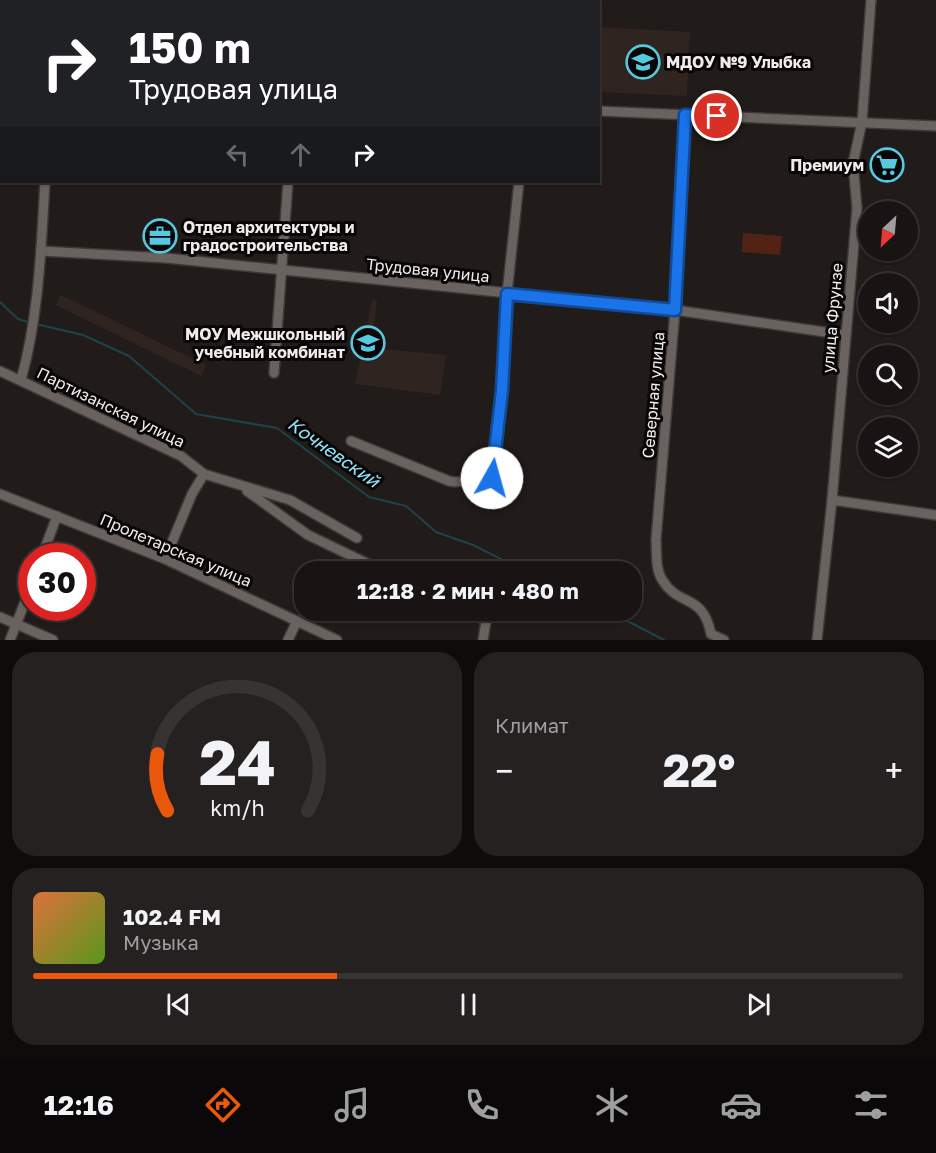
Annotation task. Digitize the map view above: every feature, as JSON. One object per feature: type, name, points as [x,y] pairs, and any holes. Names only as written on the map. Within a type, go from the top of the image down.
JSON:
[{"type":"street","name":"улица Фрунзе","points":[[817,640],[832,500],[857,208],[853,163],[862,122],[871,0]]},
{"type":"street","points":[[600,111],[936,126]]},
{"type":"street","name":"Северная улица","points":[[685,115],[675,310],[656,540],[657,570],[663,583],[701,607],[708,618],[711,634],[724,640]]},
{"type":"street","points":[[21,380],[33,339],[45,183]]},
{"type":"street","points":[[274,373],[288,183]]},
{"type":"street","points":[[501,492],[492,478],[502,390],[507,294],[519,183]]},
{"type":"street","name":"Трудовая улица","points":[[41,250],[166,258],[675,310],[845,335]]},
{"type":"street","name":"Партизанская улица","points":[[0,371],[181,456],[204,474],[290,500],[357,538]]},
{"type":"street","points":[[351,441],[456,483],[467,479],[492,478]]},
{"type":"street","points":[[165,559],[192,494],[204,474]]},
{"type":"street","name":"Партизанская улица","points":[[240,486],[308,535],[362,561]]},
{"type":"street","name":"Пролетарская улица","points":[[0,494],[165,559],[294,620]]},
{"type":"street","points":[[832,500],[936,515]]},
{"type":"street","points":[[47,543],[57,516]]},
{"type":"street","points":[[0,617],[53,640]]},
{"type":"street","points":[[10,640],[18,621]]},
{"type":"street","points":[[288,640],[297,621]]},
{"type":"street","name":"Пролетарская улица","points":[[297,621],[337,640]]},
{"type":"street","points":[[483,640],[486,621]]},
{"type":"shaded area","name":"МДОУ №9 Улыбка","points":[[600,27],[690,32],[687,96],[600,92]]},
{"type":"shaded area","points":[[743,233],[782,236],[780,255],[742,252]]},
{"type":"shaded area","points":[[61,295],[206,365],[201,376],[56,305]]},
{"type":"shaded area","name":"МОУ Межшкольный учебный комбинат","points":[[372,300],[377,301],[371,348],[446,355],[440,395],[355,384]]},
{"type":"waterway","name":"Кочневский","points":[[0,302],[18,319],[31,323]]},
{"type":"waterway","name":"Кочневский","points":[[36,324],[83,335],[129,356],[196,414],[277,428],[369,497],[406,506],[436,532],[473,545],[505,561]]},
{"type":"waterway","name":"Кочневский","points":[[627,621],[664,640]]},
{"type":"place","name":"МДОУ №9 Улыбка","points":[[643,62]]},
{"type":"place","name":"Премиум","points":[[887,165]]},
{"type":"place","name":"Отдел архитектуры и градостроительства","points":[[160,236]]},
{"type":"place","name":"МОУ Межшкольный учебный комбинат","points":[[368,343]]},
{"type":"route","points":[[492,478],[502,390],[507,294],[675,310],[685,115],[717,116]]}]
